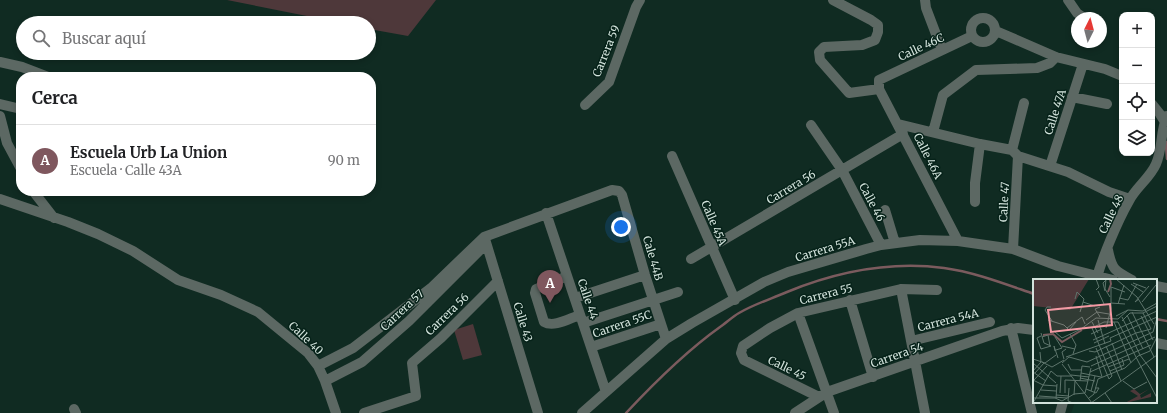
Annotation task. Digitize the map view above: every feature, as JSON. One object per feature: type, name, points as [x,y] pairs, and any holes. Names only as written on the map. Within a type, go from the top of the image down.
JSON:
[{"type":"street","name":"Carrera 59","points":[[585,105],[608,82],[640,0]]},
{"type":"street","name":"Calle 46C","points":[[833,0],[878,25],[878,32],[875,40],[862,44],[824,47],[818,52],[820,60],[849,93],[879,84],[942,50],[972,36]]},
{"type":"street","points":[[925,0],[926,8],[942,50]]},
{"type":"street","points":[[1068,0],[1076,12]]},
{"type":"street","points":[[984,17],[990,19],[995,25],[996,31],[994,37],[989,41],[977,41],[972,36],[972,23],[977,19],[984,17]]},
{"type":"street","points":[[996,31],[1056,57],[1105,69],[1119,75]]},
{"type":"street","points":[[933,132],[943,95],[976,70],[1037,68],[1050,63],[1056,57]]},
{"type":"street","points":[[0,62],[22,67],[35,72]]},
{"type":"street","name":"Calle 47A","points":[[1050,166],[1083,64]]},
{"type":"street","name":"Calle 46A","points":[[879,84],[958,241]]},
{"type":"street","points":[[1072,98],[1107,104]]},
{"type":"street","name":"Calle 47","points":[[1013,249],[1015,153],[1024,103]]},
{"type":"street","points":[[0,104],[16,108]]},
{"type":"street","points":[[1155,108],[1166,119]]},
{"type":"street","points":[[0,116],[7,143],[16,160]]},
{"type":"street","name":"Calle 48","points":[[1097,278],[1130,199],[1152,173],[1156,164],[1160,153],[1162,131],[1166,119]]},
{"type":"street","name":"Calle 46","points":[[810,124],[842,170],[881,245]]},
{"type":"street","points":[[898,124],[1015,153],[1068,172],[1109,192],[1130,199]]},
{"type":"street","name":"Carrera 56","points":[[691,259],[802,195],[903,134]]},
{"type":"street","points":[[975,202],[975,183],[980,144]]},
{"type":"street","name":"Calle 45A","points":[[672,156],[735,300]]},
{"type":"street","name":"Cale 44B","points":[[546,213],[612,190],[619,191],[622,195],[645,275],[666,339]]},
{"type":"street","points":[[37,196],[54,218]]},
{"type":"street","name":"Calle 40","points":[[0,199],[68,222],[98,234],[133,251],[178,280],[221,295],[258,312],[308,354],[318,366],[326,381],[336,413]]},
{"type":"street","points":[[885,210],[895,243]]},
{"type":"street","points":[[485,241],[546,213]]},
{"type":"street","name":"Calle 44","points":[[546,213],[606,392]]},
{"type":"street","name":"Carrera 55A","points":[[582,413],[666,339],[764,282],[788,272],[881,245],[920,240],[958,241],[1013,249],[1058,266],[1097,278]]},
{"type":"street","name":"Calle 43","points":[[485,241],[538,413]]},
{"type":"street","name":"Carrera 57","points":[[318,366],[353,348],[431,288],[485,241]]},
{"type":"street","name":"Carrera 57","points":[[326,381],[362,362],[409,321],[485,241]]},
{"type":"street","points":[[1108,250],[1112,267],[1118,273],[1130,279]]},
{"type":"street","points":[[575,298],[645,275]]},
{"type":"street","points":[[567,276],[536,289],[535,293],[544,322],[548,324],[582,319],[678,292]]},
{"type":"street","name":"Carrera 56","points":[[364,413],[416,396],[412,363],[441,338],[498,281]]},
{"type":"street","points":[[1157,286],[1167,288]]},
{"type":"street","points":[[901,289],[925,413]]},
{"type":"street","name":"Carrera 55","points":[[744,360],[740,353],[743,346],[770,328],[798,313],[901,289],[937,290]]},
{"type":"street","points":[[850,300],[872,376]]},
{"type":"street","points":[[798,313],[823,395],[834,413]]},
{"type":"street","name":"Carrera 54A","points":[[911,341],[990,322]]},
{"type":"street","name":"Carrera 55C","points":[[591,347],[661,324]]},
{"type":"street","points":[[1032,413],[1011,328],[1033,330]]},
{"type":"street","name":"Carrera 54","points":[[795,413],[823,395],[872,376],[1011,328]]},
{"type":"street","points":[[1157,343],[1167,344]]},
{"type":"street","name":"Calle 45","points":[[744,360],[823,395]]},
{"type":"street","points":[[1060,413],[1063,403]]},
{"type":"shaded area","points":[[227,0],[436,0],[408,36],[376,30],[376,16],[307,16]]},
{"type":"shaded area","points":[[473,324],[482,355],[463,360],[454,330]]},
{"type":"shaded area","points":[[1157,359],[1167,360],[1167,413],[1071,413],[1075,403],[1157,403]]},
{"type":"waterway","points":[[1167,142],[1167,159]]},
{"type":"waterway","points":[[626,413],[683,357],[736,315],[763,302],[825,279],[884,267],[924,266],[967,272],[1033,294]]},
{"type":"waterway","points":[[1157,319],[1167,321]]},
{"type":"place","name":"Escuela Urb La Union","points":[[550,303]]}]
